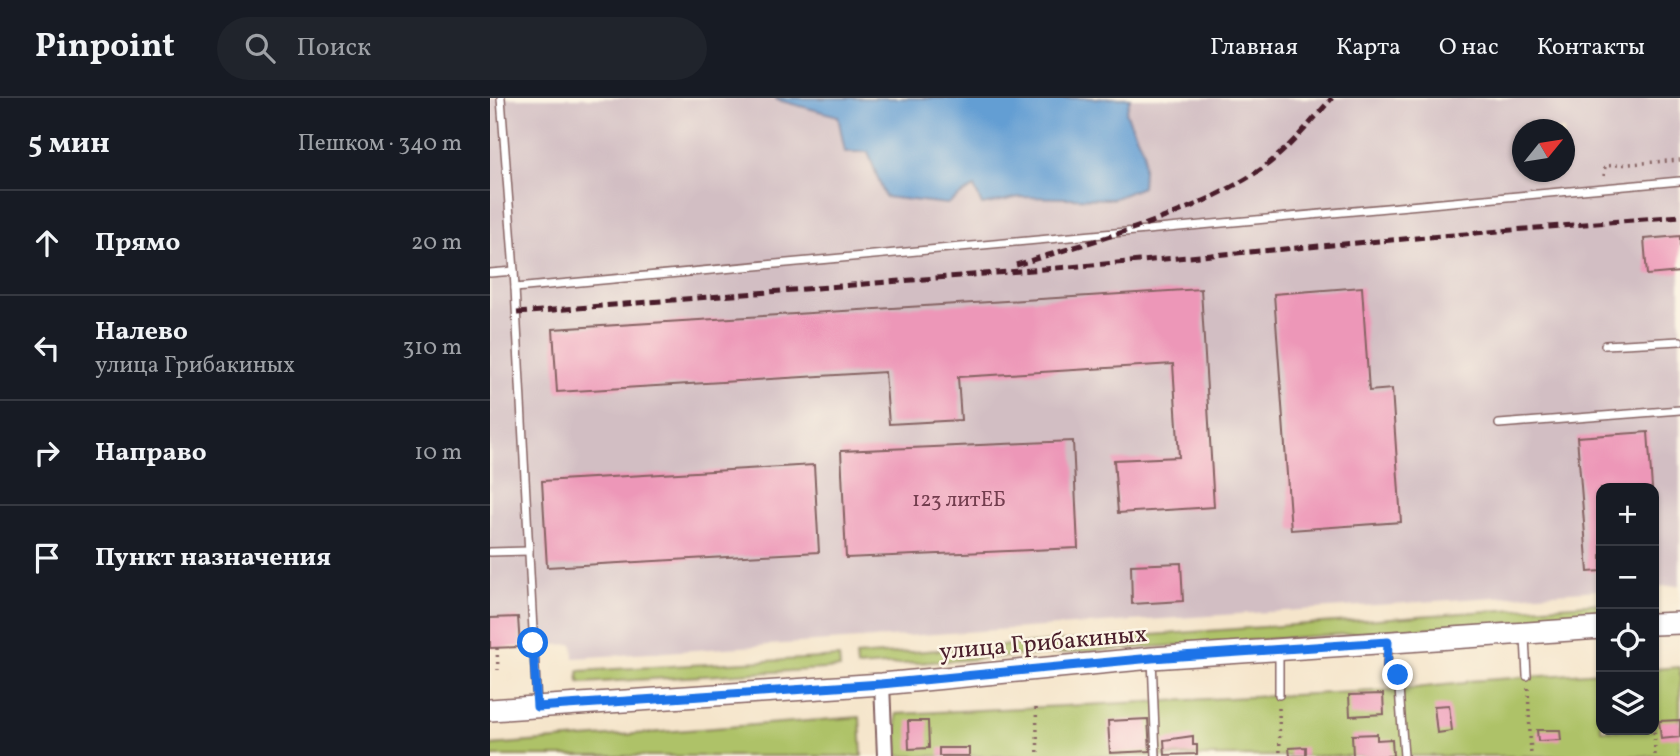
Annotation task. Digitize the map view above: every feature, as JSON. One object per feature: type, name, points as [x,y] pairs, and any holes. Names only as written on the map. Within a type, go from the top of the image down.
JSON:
[{"type":"street","points":[[1659,624],[1680,623]]},
{"type":"street","name":"улица Грибакиных","points":[[490,710],[881,684],[1152,658],[1596,628]]},
{"type":"street","points":[[881,684],[885,756]]},
{"type":"lane","points":[[500,98],[516,288],[537,707]]},
{"type":"lane","points":[[516,288],[1680,181]]},
{"type":"lane","points":[[490,273],[514,271]]},
{"type":"lane","points":[[1605,345],[1680,341]]},
{"type":"lane","points":[[1499,424],[1680,410]]},
{"type":"lane","points":[[490,552],[529,551]]},
{"type":"lane","points":[[1525,633],[1527,676]]},
{"type":"lane","points":[[1388,642],[1387,668],[1398,675],[1404,756]]},
{"type":"lane","points":[[1279,650],[1279,695]]},
{"type":"lane","points":[[1152,658],[1156,756]]},
{"type":"path","points":[[1601,188],[1605,166],[1680,160]]},
{"type":"path","points":[[496,648],[498,670]]},
{"type":"path","points":[[1527,676],[1531,756]]},
{"type":"path","points":[[1279,695],[1280,756]]},
{"type":"path","points":[[1036,708],[1038,756]]},
{"type":"path","points":[[1654,735],[1655,756]]},
{"type":"shaded area","points":[[490,98],[1680,98],[1680,585],[1659,587],[1659,483],[1596,483],[1596,590],[574,658],[573,644],[490,648]]},
{"type":"green space","points":[[1596,603],[1596,617],[857,667],[856,656]]},
{"type":"green space","points":[[839,657],[840,668],[584,683],[579,682],[578,671]]},
{"type":"green space","points":[[1680,667],[1680,756],[898,756],[896,714],[1394,690],[1468,681],[1596,672],[1596,735],[1659,735],[1659,669]]},
{"type":"green space","points":[[860,717],[862,756],[490,756],[490,745]]},
{"type":"water","points":[[776,98],[1130,98],[1126,113],[1144,152],[1142,187],[1113,199],[1020,197],[982,205],[974,187],[947,204],[885,197],[868,152],[845,152],[838,116]]},
{"type":"building","points":[[1680,236],[1680,272],[1647,275],[1644,239]]},
{"type":"building","points":[[1362,287],[1369,391],[1392,389],[1401,522],[1291,530],[1274,294]]},
{"type":"building","points":[[1201,289],[1214,507],[1118,513],[1114,460],[1179,457],[1173,364],[958,377],[961,420],[889,424],[885,372],[557,392],[553,329]]},
{"type":"building","points":[[1648,432],[1652,483],[1596,483],[1596,571],[1588,572],[1577,437]]},
{"type":"building","points":[[1073,441],[1078,548],[846,558],[841,451]]},
{"type":"building","points":[[814,465],[819,552],[547,567],[542,481]]},
{"type":"building","points":[[1181,563],[1183,601],[1132,604],[1131,565]]},
{"type":"building","points":[[518,617],[520,647],[490,648],[490,618]]},
{"type":"building","points":[[1383,694],[1384,714],[1350,716],[1349,695]]},
{"type":"building","points":[[1449,705],[1452,731],[1437,733],[1434,706]]},
{"type":"building","points":[[1148,719],[1150,751],[1110,753],[1108,721]]},
{"type":"building","points":[[1680,720],[1680,737],[1661,739],[1659,721]]},
{"type":"building","points":[[908,721],[928,721],[929,748],[909,749]]},
{"type":"building","points":[[1537,730],[1560,730],[1561,740],[1538,741]]},
{"type":"building","points":[[1377,734],[1377,740],[1392,739],[1393,756],[1353,756],[1352,735]]},
{"type":"building","points":[[1193,736],[1197,754],[1165,755],[1164,740]]},
{"type":"building","points":[[1306,747],[1306,756],[1290,756],[1289,748]]},
{"type":"building","points":[[939,748],[969,748],[969,756],[939,756]]},
{"type":"railway","points":[[1016,265],[1141,226],[1232,187],[1280,154],[1332,98]]},
{"type":"railway","points":[[517,313],[1680,216]]},
{"type":"route","points":[[533,643],[537,707],[881,684],[1152,658],[1388,642],[1387,668],[1398,675]]}]
